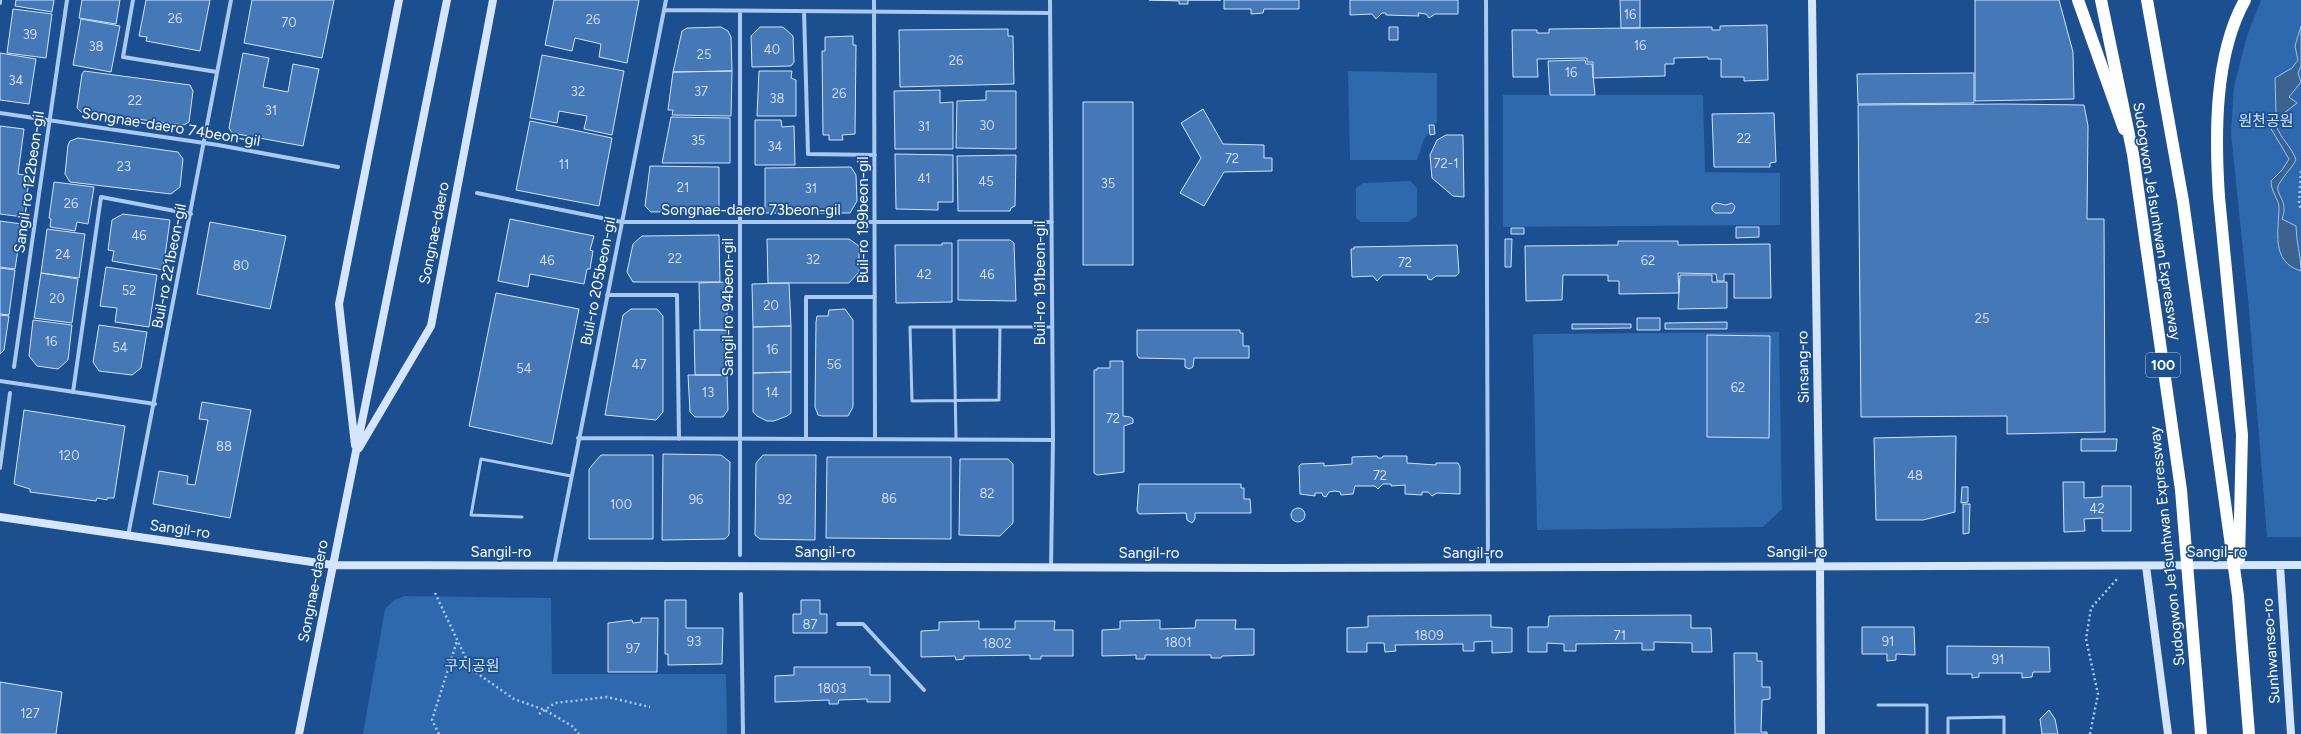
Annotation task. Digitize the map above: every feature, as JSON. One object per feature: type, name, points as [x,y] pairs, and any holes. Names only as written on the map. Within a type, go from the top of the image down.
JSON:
[{"type":"highway","points":[[2078,0],[2133,154]]},
{"type":"highway","name":"Sudogwon Je1sunhwan Expressway","points":[[2101,0],[2133,154],[2181,490],[2201,734]]},
{"type":"highway","name":"Sudogwon Je1sunhwan Expressway","points":[[2147,0],[2183,201],[2238,596],[2248,734]]},
{"type":"highway","points":[[2238,596],[2242,435],[2216,146],[2226,50],[2245,0]]},
{"type":"street","name":"Sangil-ro 122beon-gil","points":[[14,367],[67,0]]},
{"type":"street","points":[[133,0],[123,57],[217,72]]},
{"type":"street","name":"Buil-ro 221beon-gil","points":[[128,536],[155,404],[231,0]]},
{"type":"street","name":"Songnae-daero","points":[[356,454],[339,304],[399,0]]},
{"type":"street","name":"Songnae-daero","points":[[299,734],[447,0]]},
{"type":"street","name":"Songnae-daero","points":[[356,454],[431,326],[493,0]]},
{"type":"street","name":"Buil-ro 205beon-gil","points":[[554,566],[578,438],[665,10],[665,0]]},
{"type":"street","name":"Buil-ro 199beon-gil","points":[[874,0],[875,439]]},
{"type":"street","name":"Buil-ro 191beon-gil","points":[[1050,0],[1053,440],[1051,567]]},
{"type":"street","points":[[1486,0],[1488,567]]},
{"type":"street","name":"Sinsang-ro","points":[[1812,0],[1821,734]]},
{"type":"street","points":[[665,10],[1050,13]]},
{"type":"street","name":"Sangil-ro 94beon-gil","points":[[740,11],[740,555]]},
{"type":"street","points":[[804,11],[808,154],[874,155]]},
{"type":"street","name":"Songnae-daero 74beon-gil","points":[[0,112],[205,143],[338,167]]},
{"type":"street","name":"Songnae-daero 73beon-gil","points":[[476,193],[622,222],[1052,222]]},
{"type":"street","points":[[73,392],[101,197],[191,214]]},
{"type":"street","points":[[607,295],[677,295],[679,439]]},
{"type":"street","points":[[806,439],[806,297],[875,297]]},
{"type":"street","points":[[0,381],[155,404]]},
{"type":"street","points":[[0,468],[10,393]]},
{"type":"street","points":[[578,438],[1053,440]]},
{"type":"street","name":"Sangil-ro","points":[[0,517],[333,566],[2301,566]]},
{"type":"street","points":[[2146,566],[2168,734]]},
{"type":"street","name":"Sunhwanseo-ro","points":[[2280,566],[2291,734]]},
{"type":"street","points":[[741,594],[743,734]]},
{"type":"street","points":[[838,624],[863,624],[924,690]]},
{"type":"lane","points":[[1000,327],[999,400],[912,401],[910,327],[1000,327],[1052,327]]},
{"type":"lane","points":[[954,327],[956,439]]},
{"type":"lane","points":[[522,516],[471,515],[481,459],[571,476]]},
{"type":"lane","points":[[1878,706],[1926,706],[1927,734]]},
{"type":"lane","points":[[1948,734],[1948,718],[2004,717],[2004,734]]},
{"type":"path","points":[[2301,171],[2299,204],[2301,209]]},
{"type":"path","points":[[2090,734],[2098,694],[2086,639],[2091,608],[2129,566]]},
{"type":"path","points":[[435,593],[458,640],[470,669],[514,699],[545,710],[572,726],[580,734]]},
{"type":"path","points":[[439,734],[432,720],[458,640]]},
{"type":"path","points":[[539,714],[555,704],[606,697],[650,707]]},
{"type":"green space","name":"원천공원","points":[[2261,0],[2301,0],[2301,537],[2267,537],[2249,309],[2231,133],[2234,86],[2247,36]]},
{"type":"green space","points":[[1348,71],[1437,73],[1437,122],[1424,139],[1417,160],[1350,160]]},
{"type":"green space","points":[[1503,95],[1703,95],[1705,172],[1780,173],[1780,225],[1503,227]]},
{"type":"green space","points":[[1410,181],[1417,188],[1417,216],[1409,222],[1361,222],[1356,218],[1356,188],[1363,183]]},
{"type":"green space","points":[[1779,332],[1782,509],[1763,527],[1537,530],[1533,334]]},
{"type":"green space","name":"구지공원","points":[[405,596],[551,598],[552,674],[726,674],[727,734],[363,734],[385,609],[394,600]]},
{"type":"shaded area","points":[[2301,26],[2301,66],[2298,73],[2301,82],[2289,97],[2297,103],[2283,114],[2276,125],[2296,160],[2279,184],[2278,190],[2284,208],[2282,219],[2296,226],[2301,271],[2291,267],[2284,260],[2280,253],[2278,244],[2279,207],[2272,189],[2271,181],[2282,170],[2289,159],[2270,127],[2276,112],[2275,78],[2292,68],[2298,60],[2295,46]]},
{"type":"building","points":[[16,0],[54,0],[52,12],[15,6]]},
{"type":"building","points":[[82,0],[120,0],[116,24],[79,18]]},
{"type":"building","points":[[146,0],[210,0],[200,51],[146,41],[147,37],[139,36]]},
{"type":"building","points":[[252,0],[334,0],[322,58],[244,43]]},
{"type":"building","points":[[554,0],[639,0],[627,63],[599,57],[601,44],[575,38],[572,51],[545,45]]},
{"type":"building","points":[[1149,0],[1188,0],[1188,4],[1179,4],[1179,1]]},
{"type":"building","points":[[1224,0],[1299,0],[1299,9],[1264,9],[1263,13],[1251,14],[1251,9],[1224,9]]},
{"type":"building","points":[[1350,0],[1458,0],[1458,14],[1435,14],[1429,18],[1426,14],[1418,13],[1419,16],[1386,15],[1386,13],[1382,13],[1376,19],[1372,14],[1350,15]]},
{"type":"building","points":[[1620,0],[1640,0],[1640,28],[1621,28]]},
{"type":"building","points":[[1975,0],[2059,0],[2073,52],[2074,99],[1975,101]]},
{"type":"building","points":[[13,9],[52,14],[46,58],[7,53]]},
{"type":"building","points":[[81,19],[120,26],[111,72],[73,65]]},
{"type":"building","points":[[1767,25],[1768,80],[1744,81],[1744,77],[1721,77],[1721,59],[1708,59],[1708,57],[1674,58],[1674,64],[1665,64],[1665,76],[1593,78],[1593,62],[1587,62],[1587,58],[1537,59],[1538,77],[1513,77],[1512,30],[1537,30],[1537,33],[1549,33],[1549,29],[1712,27],[1712,30],[1720,30],[1720,26]]},
{"type":"building","points":[[721,27],[728,31],[731,37],[732,71],[673,72],[682,31],[687,28]]},
{"type":"building","points":[[760,27],[783,27],[793,36],[794,62],[791,66],[752,67],[751,36]]},
{"type":"building","points":[[1389,27],[1398,27],[1398,40],[1389,40]]},
{"type":"building","points":[[1008,29],[1008,36],[1013,36],[1014,84],[900,87],[899,30]]},
{"type":"building","points":[[853,36],[853,45],[856,45],[855,134],[842,135],[843,140],[829,140],[829,135],[823,135],[822,51],[825,51],[825,37]]},
{"type":"building","points":[[0,53],[36,59],[29,104],[0,100]]},
{"type":"building","points":[[243,53],[269,58],[263,87],[288,92],[293,64],[319,69],[303,146],[232,133],[229,128]]},
{"type":"building","points":[[542,55],[624,71],[612,135],[584,129],[587,116],[559,111],[557,123],[530,118]]},
{"type":"building","points":[[1585,60],[1586,64],[1592,64],[1595,95],[1550,95],[1548,61]]},
{"type":"building","points":[[84,71],[190,85],[193,91],[189,122],[184,125],[81,112],[77,108],[82,74]]},
{"type":"building","points":[[732,71],[731,116],[672,115],[673,110],[668,110],[673,72]]},
{"type":"building","points":[[759,71],[792,71],[791,78],[796,80],[796,116],[757,116]]},
{"type":"building","points":[[1974,73],[1974,103],[1858,104],[1857,74]]},
{"type":"building","points":[[940,90],[940,103],[953,102],[953,149],[895,149],[894,91]]},
{"type":"building","points":[[986,91],[1016,91],[1016,149],[956,148],[957,101],[986,100]]},
{"type":"building","points":[[1083,102],[1133,102],[1133,265],[1083,265]]},
{"type":"building","points":[[1858,105],[2084,105],[2088,126],[2087,219],[2104,219],[2105,432],[2007,434],[2007,416],[1861,417]]},
{"type":"building","points":[[1203,109],[1223,144],[1264,145],[1264,158],[1272,158],[1272,171],[1224,172],[1204,206],[1180,193],[1201,158],[1181,123]]},
{"type":"building","points":[[1774,113],[1776,162],[1770,163],[1770,167],[1714,167],[1712,114]]},
{"type":"building","points":[[671,117],[730,118],[730,163],[662,163]]},
{"type":"building","points":[[755,120],[781,120],[782,127],[794,126],[795,165],[755,165]]},
{"type":"building","points":[[530,121],[612,138],[599,206],[516,190]]},
{"type":"building","points":[[1429,125],[1434,125],[1435,134],[1430,135]]},
{"type":"building","points":[[0,126],[24,129],[18,174],[30,176],[23,217],[0,214]]},
{"type":"building","points":[[1446,135],[1463,135],[1464,197],[1453,196],[1432,178],[1430,155],[1437,140]]},
{"type":"building","points":[[78,138],[178,152],[183,159],[180,187],[171,194],[70,182],[65,174],[68,145],[70,141]]},
{"type":"building","points":[[895,154],[953,155],[953,202],[938,202],[938,210],[896,209]]},
{"type":"building","points":[[1016,155],[1015,206],[1011,208],[1010,211],[958,211],[957,156]]},
{"type":"building","points":[[650,166],[719,167],[719,211],[651,212],[645,206]]},
{"type":"building","points":[[851,167],[856,175],[857,201],[850,213],[765,213],[765,168]]},
{"type":"building","points":[[54,182],[94,187],[88,224],[77,222],[75,231],[50,227],[51,219],[49,218]]},
{"type":"building","points":[[1716,203],[1726,205],[1732,203],[1735,206],[1734,210],[1732,213],[1715,213],[1712,210],[1712,206]]},
{"type":"building","points":[[123,214],[170,220],[163,270],[112,261],[114,251],[108,250],[112,220]]},
{"type":"building","points":[[510,219],[594,236],[590,250],[593,251],[590,269],[587,269],[584,284],[530,274],[528,287],[498,281]]},
{"type":"building","points":[[0,221],[22,224],[15,269],[0,267]]},
{"type":"building","points":[[210,222],[286,236],[270,309],[197,294]]},
{"type":"building","points":[[1736,227],[1759,227],[1759,237],[1736,238]]},
{"type":"building","points":[[1511,228],[1524,228],[1524,234],[1511,234]]},
{"type":"building","points":[[47,229],[85,234],[79,278],[41,273]]},
{"type":"building","points":[[719,235],[720,282],[633,282],[627,272],[633,244],[642,236]]},
{"type":"building","points":[[767,239],[849,239],[859,246],[859,272],[849,283],[768,283]]},
{"type":"building","points":[[1505,239],[1512,239],[1511,267],[1505,267]]},
{"type":"building","points":[[958,240],[1010,240],[1014,243],[1016,301],[958,300]]},
{"type":"building","points":[[1618,241],[1678,241],[1678,245],[1770,244],[1771,298],[1734,298],[1734,274],[1724,274],[1724,281],[1717,281],[1716,274],[1678,273],[1679,293],[1619,294],[1619,281],[1608,281],[1608,275],[1563,275],[1562,300],[1526,301],[1525,246],[1618,245]]},
{"type":"building","points":[[942,243],[952,243],[952,302],[896,303],[895,245],[942,245]]},
{"type":"building","points":[[1457,245],[1459,273],[1456,276],[1436,276],[1431,280],[1428,279],[1427,275],[1383,275],[1377,281],[1373,276],[1352,277],[1351,249],[1354,249],[1354,247]]},
{"type":"building","points":[[106,267],[157,275],[149,327],[115,322],[117,308],[100,306]]},
{"type":"building","points":[[0,268],[15,270],[9,315],[0,314]]},
{"type":"building","points":[[41,273],[78,279],[72,323],[34,318]]},
{"type":"building","points":[[1680,275],[1712,275],[1712,282],[1727,282],[1727,308],[1678,309]]},
{"type":"building","points":[[727,282],[727,330],[700,330],[699,283]]},
{"type":"building","points":[[789,283],[791,326],[753,327],[752,284]]},
{"type":"building","points":[[496,293],[579,309],[552,444],[469,426]]},
{"type":"building","points":[[631,309],[657,309],[663,316],[663,412],[656,420],[605,415],[623,315]]},
{"type":"building","points":[[845,309],[853,320],[853,407],[848,416],[822,416],[818,415],[815,407],[817,316],[828,316],[829,310]]},
{"type":"building","points":[[0,315],[9,316],[4,350],[0,354]]},
{"type":"building","points":[[1637,318],[1660,318],[1660,330],[1637,330]]},
{"type":"building","points":[[33,320],[72,325],[68,360],[58,369],[37,366],[29,356]]},
{"type":"building","points":[[1727,322],[1727,329],[1665,329],[1665,323]]},
{"type":"building","points":[[1572,324],[1631,324],[1631,328],[1572,329]]},
{"type":"building","points":[[99,325],[147,332],[141,368],[132,375],[99,371],[93,362]]},
{"type":"building","points":[[791,326],[791,372],[753,373],[753,327]]},
{"type":"building","points":[[694,330],[727,330],[727,375],[695,375]]},
{"type":"building","points":[[1137,330],[1240,330],[1240,333],[1243,333],[1243,346],[1249,346],[1249,358],[1194,358],[1193,367],[1189,369],[1185,367],[1185,359],[1139,358],[1137,355]]},
{"type":"building","points":[[1707,335],[1770,336],[1769,438],[1707,437]]},
{"type":"building","points":[[1110,361],[1123,361],[1123,416],[1133,419],[1133,423],[1124,426],[1124,472],[1097,475],[1094,473],[1094,370],[1097,370],[1097,368],[1110,368]]},
{"type":"building","points":[[791,372],[791,413],[774,421],[767,421],[757,416],[753,412],[753,373]]},
{"type":"building","points":[[688,375],[727,375],[728,410],[723,417],[695,417],[690,412]]},
{"type":"building","points":[[202,402],[251,410],[230,518],[153,504],[159,471],[188,476],[187,484],[195,485],[208,420],[199,419]]},
{"type":"building","points":[[24,410],[125,426],[114,498],[107,498],[107,500],[97,498],[96,501],[30,492],[30,489],[14,484]]},
{"type":"building","points":[[1956,436],[1955,512],[1923,520],[1876,520],[1874,438]]},
{"type":"building","points":[[2081,439],[2117,439],[2116,451],[2081,451]]},
{"type":"building","points":[[663,454],[721,455],[730,462],[729,535],[725,539],[662,540]]},
{"type":"building","points":[[601,455],[653,455],[653,539],[589,539],[589,469]]},
{"type":"building","points":[[763,455],[816,455],[815,540],[760,539],[755,535],[756,463]]},
{"type":"building","points":[[1377,456],[1378,458],[1382,458],[1383,456],[1407,456],[1407,463],[1436,465],[1436,463],[1458,463],[1460,467],[1460,494],[1437,493],[1432,496],[1428,492],[1422,492],[1422,495],[1405,494],[1405,485],[1391,486],[1391,484],[1383,484],[1378,489],[1375,486],[1355,486],[1353,494],[1341,495],[1340,492],[1335,491],[1329,492],[1326,497],[1323,496],[1322,493],[1315,493],[1315,496],[1300,494],[1299,466],[1301,464],[1324,463],[1324,466],[1352,464],[1352,457]]},
{"type":"building","points":[[827,457],[951,457],[951,539],[826,538]]},
{"type":"building","points":[[960,459],[1008,459],[1013,464],[1013,523],[1000,536],[959,535]]},
{"type":"building","points":[[2063,482],[2084,482],[2084,498],[2102,497],[2102,486],[2131,486],[2131,531],[2102,531],[2102,518],[2084,519],[2085,531],[2064,532]]},
{"type":"building","points":[[1139,484],[1241,484],[1241,488],[1244,488],[1244,499],[1250,499],[1251,513],[1195,513],[1195,519],[1192,523],[1187,520],[1186,513],[1139,514],[1137,511]]},
{"type":"building","points":[[1962,487],[1968,487],[1968,502],[1961,503]]},
{"type":"building","points":[[1963,504],[1970,504],[1969,533],[1963,534]]},
{"type":"building","points":[[1295,508],[1301,508],[1305,512],[1305,518],[1301,522],[1295,522],[1291,518],[1291,512]]},
{"type":"building","points":[[665,600],[686,600],[686,628],[723,628],[722,664],[668,665],[668,654],[665,654]]},
{"type":"building","points":[[801,600],[820,600],[820,614],[827,614],[827,633],[793,633],[793,614],[801,614]]},
{"type":"building","points":[[1491,615],[1491,627],[1512,628],[1512,652],[1492,653],[1492,641],[1474,642],[1474,651],[1463,651],[1463,644],[1395,645],[1396,651],[1385,652],[1384,643],[1367,643],[1367,652],[1347,652],[1347,628],[1368,627],[1368,616]]},
{"type":"building","points":[[1691,615],[1691,628],[1711,628],[1712,652],[1692,652],[1692,643],[1654,642],[1654,650],[1642,650],[1642,643],[1576,644],[1576,651],[1564,651],[1564,644],[1547,643],[1547,652],[1528,652],[1528,627],[1548,627],[1549,616]]},
{"type":"building","points":[[641,618],[658,618],[657,672],[608,672],[608,623],[632,620],[633,623],[641,622]]},
{"type":"building","points":[[1160,620],[1160,629],[1195,628],[1196,620],[1236,620],[1235,629],[1254,629],[1254,655],[1222,656],[1221,658],[1211,658],[1211,655],[1145,655],[1145,659],[1136,659],[1136,655],[1102,656],[1102,630],[1120,629],[1120,621]]},
{"type":"building","points":[[979,621],[979,629],[1015,629],[1015,621],[1055,621],[1054,630],[1073,630],[1073,656],[1041,656],[1041,659],[1030,659],[1030,655],[964,656],[964,659],[956,660],[955,656],[921,657],[921,631],[939,630],[939,622]]},
{"type":"building","points":[[1862,627],[1914,627],[1915,655],[1896,654],[1896,660],[1887,661],[1887,654],[1862,654]]},
{"type":"building","points":[[1947,646],[2049,647],[2050,672],[2033,672],[2032,677],[2022,678],[2022,673],[1979,673],[1979,677],[1972,678],[1972,674],[1947,674]]},
{"type":"building","points":[[1734,653],[1757,653],[1757,661],[1762,661],[1762,687],[1770,687],[1770,699],[1762,700],[1761,732],[1767,732],[1767,734],[1735,734]]},
{"type":"building","points":[[794,667],[870,667],[870,675],[890,675],[890,702],[867,702],[867,699],[839,700],[838,704],[829,704],[829,700],[775,702],[775,676],[794,675]]},
{"type":"building","points":[[0,682],[62,692],[56,734],[0,734]]},
{"type":"building","points":[[2049,710],[2055,719],[2058,734],[2042,734],[2040,719]]}]
